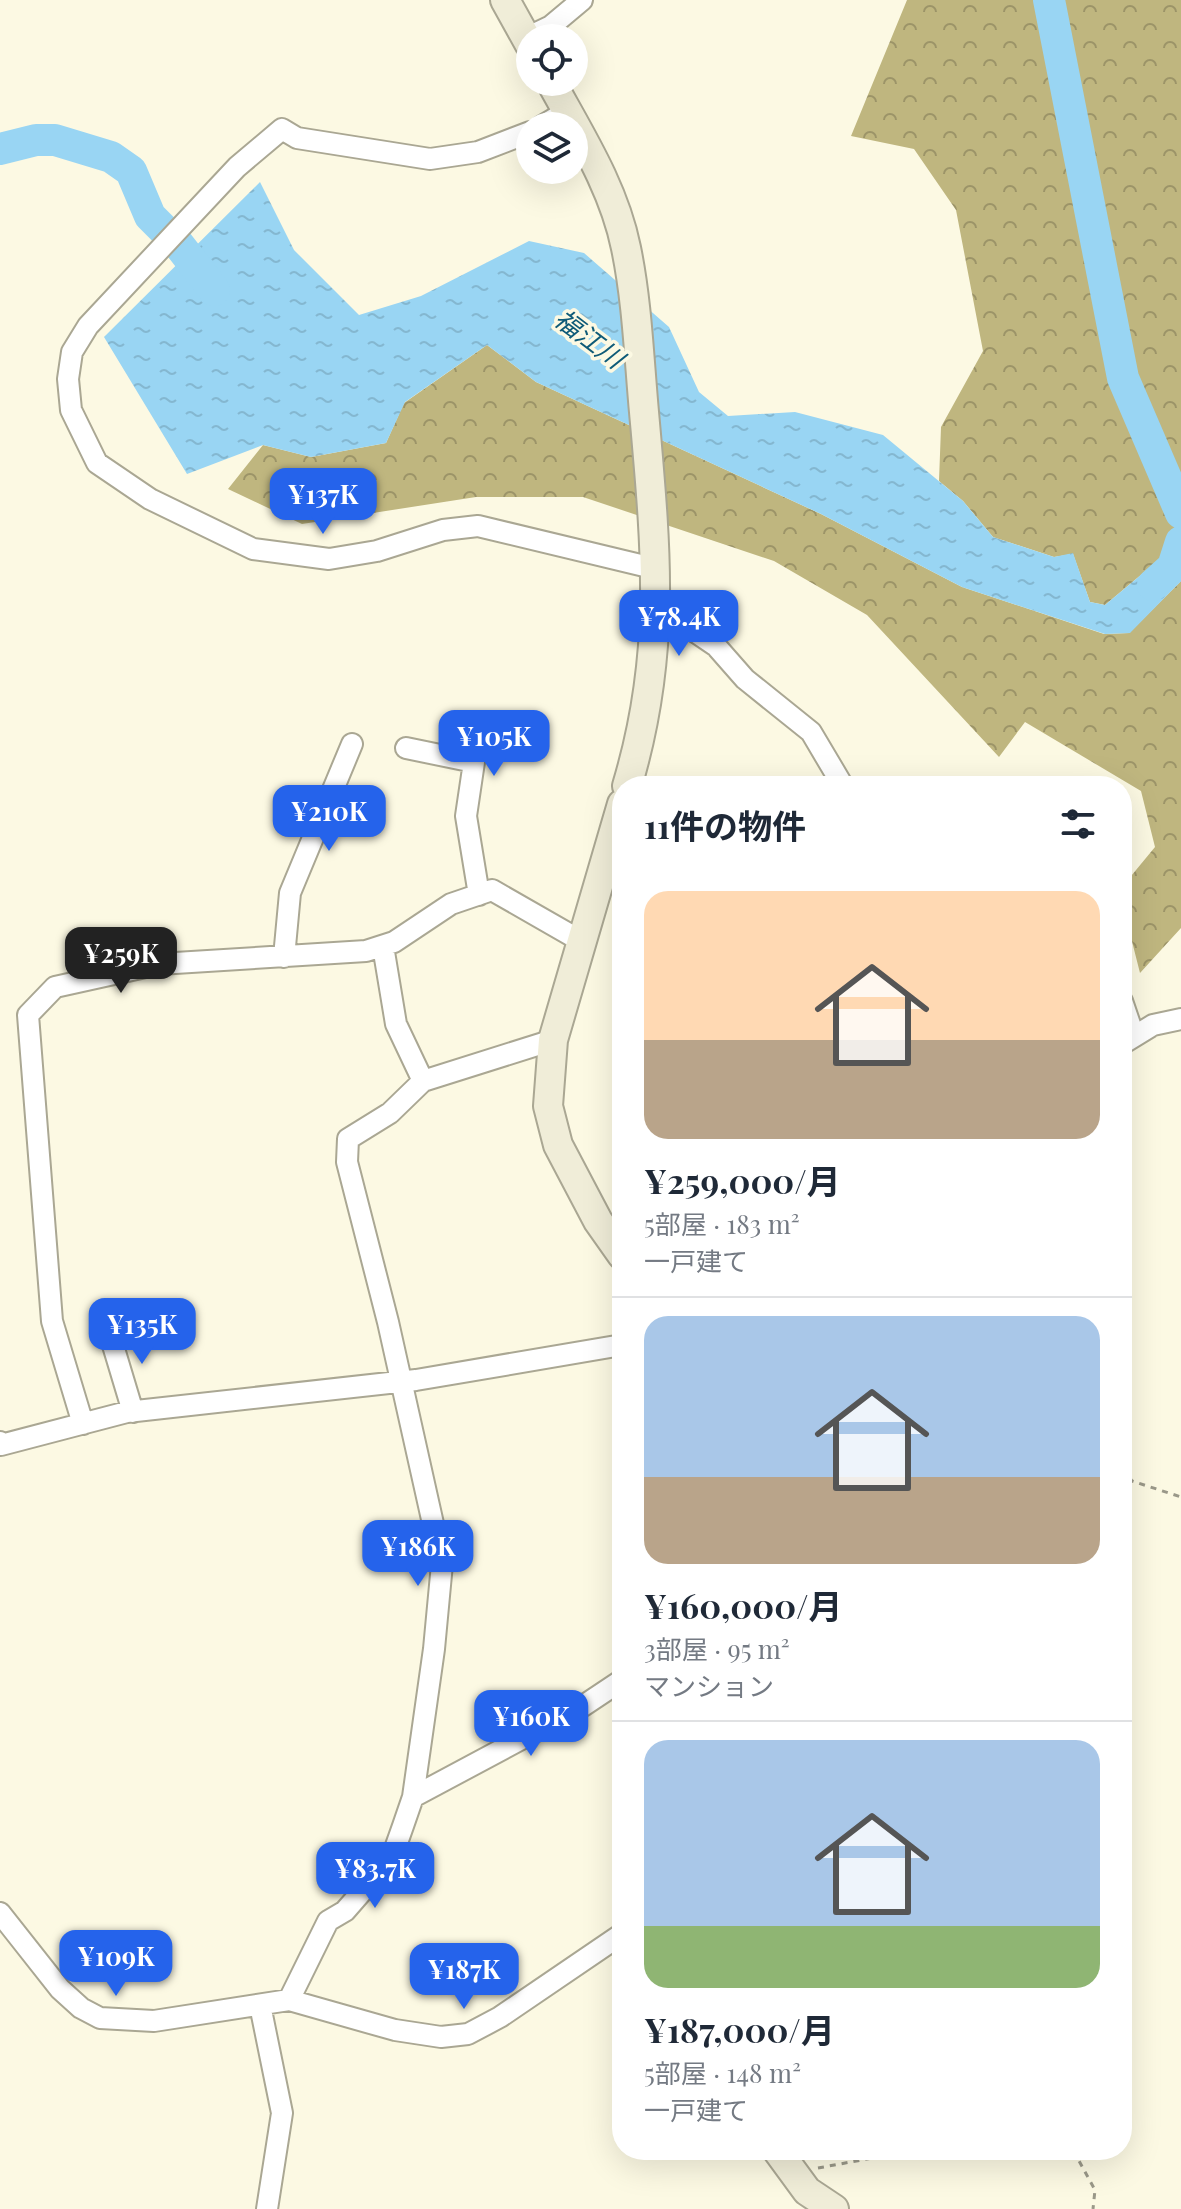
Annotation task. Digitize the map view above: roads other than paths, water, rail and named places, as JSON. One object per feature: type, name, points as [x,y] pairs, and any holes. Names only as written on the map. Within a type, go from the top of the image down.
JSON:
[{"type":"street","points":[[505,0],[518,24]]},
{"type":"street","points":[[553,24],[582,0]]},
{"type":"street","points":[[559,96],[594,161],[626,247],[657,569],[652,683],[643,733],[630,776]]},
{"type":"street","points":[[516,137],[478,152],[430,159],[297,138],[282,129],[237,167],[88,326],[72,352],[68,379],[71,410],[97,463],[150,499],[253,549],[329,559],[377,551],[443,530],[478,526],[657,569]]},
{"type":"street","points":[[655,612],[716,646],[745,679],[811,732],[837,776]]},
{"type":"street","points":[[284,957],[290,893],[352,744]]},
{"type":"street","points":[[406,748],[474,762],[466,816],[479,895]]},
{"type":"street","points":[[612,837],[553,1040],[548,1106],[558,1145],[598,1221],[612,1241]]},
{"type":"street","points":[[83,1424],[52,1321],[28,1015],[55,987],[159,964],[366,951],[394,942],[451,904],[492,890],[581,941]]},
{"type":"street","points":[[383,946],[396,1024],[423,1081]]},
{"type":"street","points":[[1132,1038],[1153,1025],[1181,1019]]},
{"type":"street","points":[[289,2000],[328,1921],[345,1911],[392,1857],[413,1797],[434,1649],[442,1564],[401,1380],[347,1162],[348,1139],[390,1113],[423,1081],[553,1040]]},
{"type":"street","points":[[109,1332],[133,1412]]},
{"type":"street","points":[[0,1442],[1,1445],[133,1412],[401,1380],[612,1347]]},
{"type":"street","points":[[413,1797],[612,1687]]},
{"type":"street","points":[[0,1913],[60,1989],[81,2008],[100,2018],[154,2021],[289,2000],[395,2030],[441,2037],[468,2034],[500,2017],[612,1941]]},
{"type":"street","points":[[260,2005],[282,2113],[267,2209]]},
{"type":"street","points":[[784,2161],[807,2191],[834,2209]]},
{"type":"water","points":[[260,182],[294,250],[359,315],[421,296],[529,241],[584,253],[669,327],[699,392],[728,416],[795,412],[883,435],[963,501],[993,537],[1054,557],[1073,553],[1090,602],[1105,605],[1148,569],[1181,551],[1181,581],[1130,633],[1105,634],[962,587],[821,514],[536,382],[487,345],[405,402],[386,443],[311,457],[263,445],[187,474],[104,337]]},
{"type":"waterway","name":"福江川","points":[[1049,0],[1123,378],[1181,513]]},
{"type":"waterway","name":"福江川","points":[[0,149],[36,140],[55,140],[111,157],[131,171],[150,216],[179,245],[214,290]]},
{"type":"waterway","name":"福江川","points":[[1153,585],[1173,567],[1181,542]]}]
